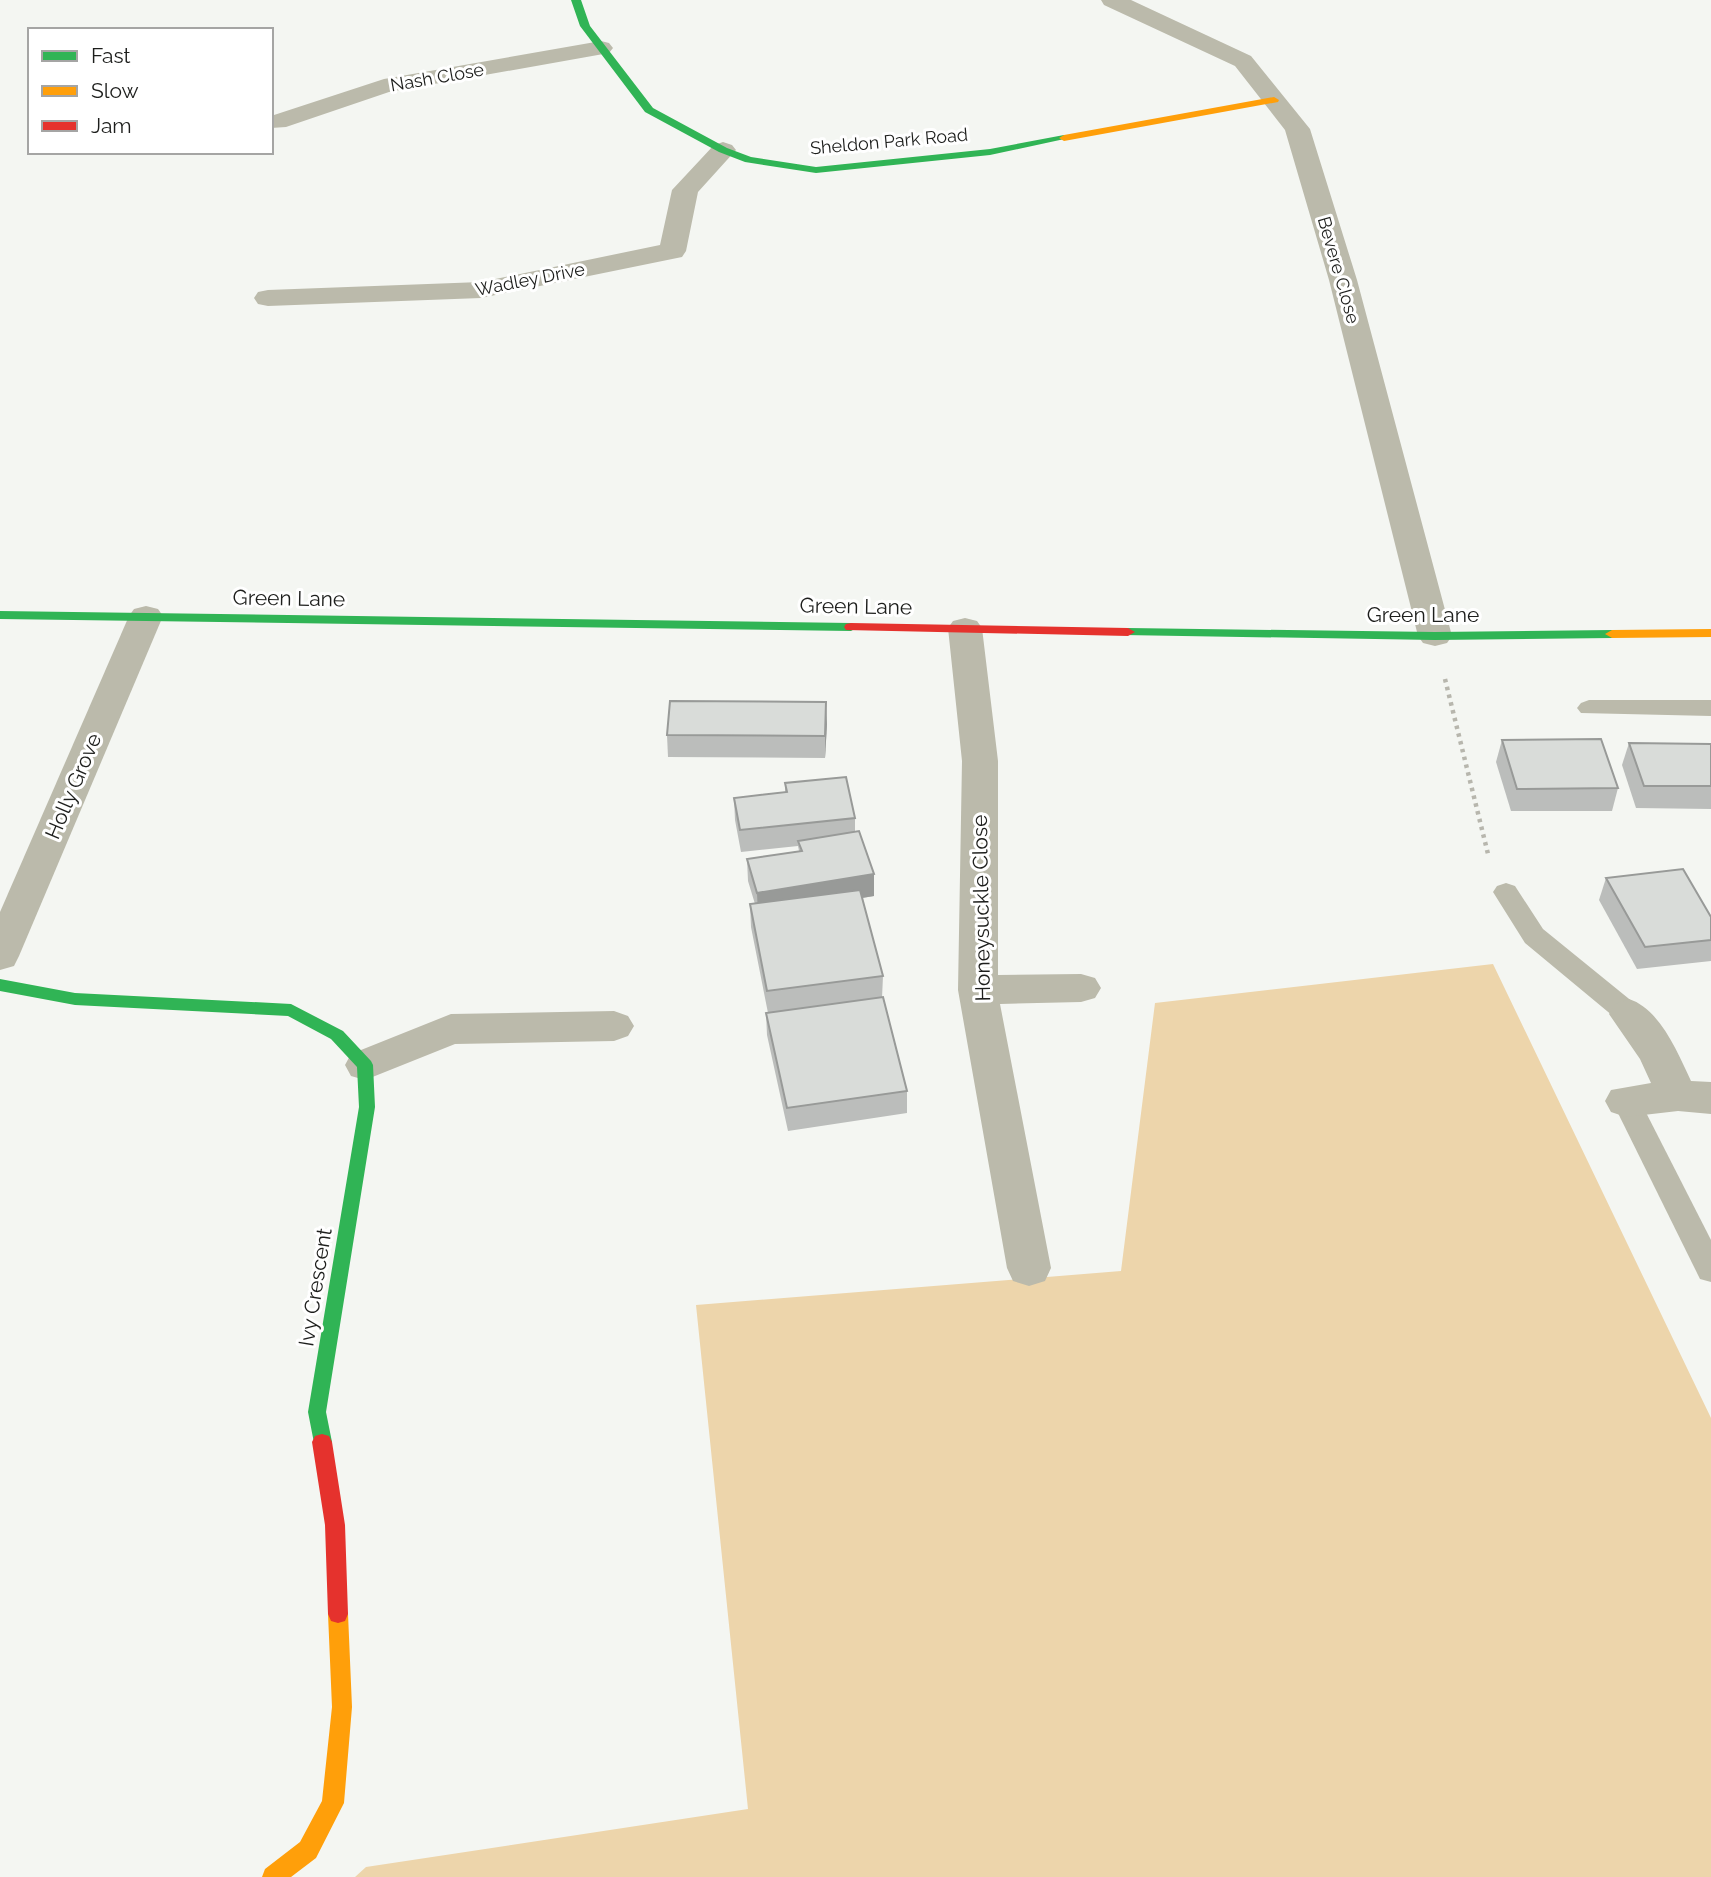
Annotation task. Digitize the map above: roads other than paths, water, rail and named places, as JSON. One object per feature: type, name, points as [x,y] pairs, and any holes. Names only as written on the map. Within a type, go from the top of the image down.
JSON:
[{"type":"street","name":"Sheldon Park Road","points":[[576,0],[585,26],[649,110],[723,150],[749,160],[816,170],[990,152],[1273,100]]},
{"type":"street","name":"Bevere Close","points":[[1112,0],[1243,61],[1297,129],[1343,280],[1435,635]]},
{"type":"street","name":"Nash Close","points":[[277,122],[384,86],[601,48]]},
{"type":"street","name":"Wadley Drive","points":[[268,298],[481,290],[672,251],[685,190],[723,150]]},
{"type":"street","name":"Green Lane","points":[[0,615],[1435,635],[1711,632]]},
{"type":"street","name":"Holly Grove","points":[[0,956],[146,616]]},
{"type":"street","name":"Honeysuckle Close","points":[[965,628],[981,761],[978,990],[1029,1268]]},
{"type":"street","points":[[0,985],[75,999],[291,1010],[337,1035],[365,1065],[451,1029],[614,1026]]},
{"type":"street","points":[[978,990],[1081,988]]},
{"type":"street","points":[[1629,1014],[1695,1097]]},
{"type":"street","name":"Ivy Crescent","points":[[274,1877],[308,1850],[333,1803],[342,1707],[335,1525],[317,1412],[367,1107],[365,1065]]},
{"type":"street","points":[[1626,1101],[1695,1097]]},
{"type":"lane","points":[[1589,708],[1711,708]]},
{"type":"lane","points":[[1506,892],[1534,936],[1629,1014]]},
{"type":"lane","points":[[1626,1101],[1711,1270]]}]
